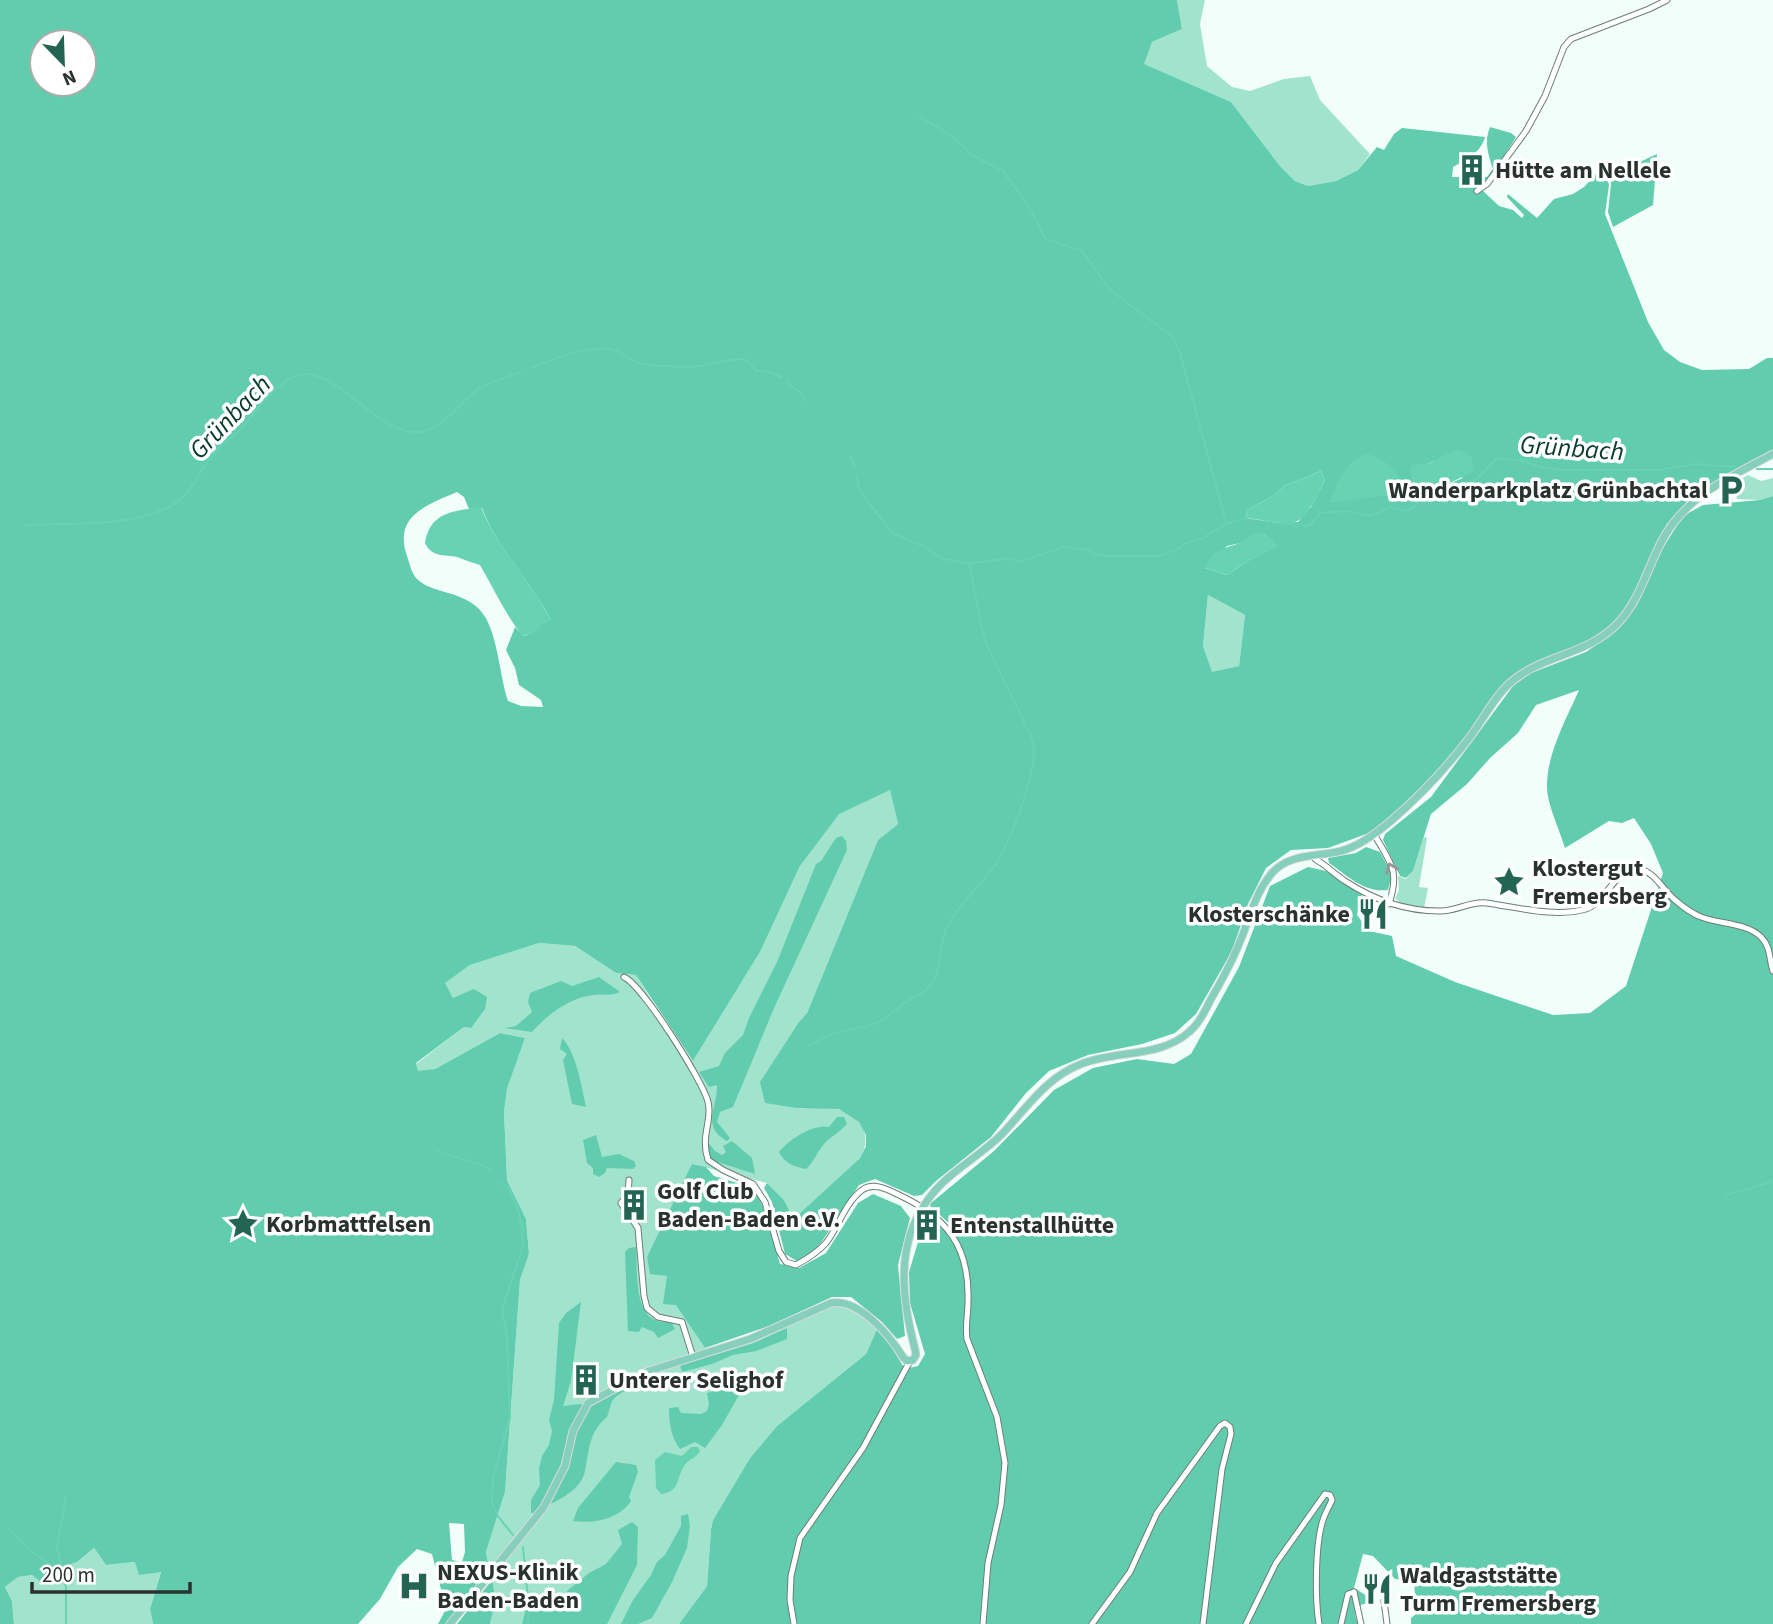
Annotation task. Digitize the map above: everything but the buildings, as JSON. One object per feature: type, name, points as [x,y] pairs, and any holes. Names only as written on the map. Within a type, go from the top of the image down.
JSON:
[{"type":"main road","points":[[450,1624],[544,1507],[565,1466],[573,1431],[589,1404],[646,1372],[750,1339],[840,1301],[852,1306],[884,1330],[903,1357],[911,1361],[916,1355],[906,1312],[903,1283],[907,1250],[922,1208],[934,1190],[1003,1133],[1049,1082],[1081,1064],[1107,1056],[1158,1049],[1191,1031],[1224,976],[1258,891],[1279,866],[1297,858],[1348,849],[1374,834],[1438,776],[1509,684],[1529,670],[1598,640],[1618,623],[1634,604],[1664,537],[1695,499],[1773,454]]},
{"type":"street","points":[[1477,191],[1483,190],[1515,149],[1545,96],[1564,47],[1571,39],[1667,0]]},
{"type":"street","points":[[1374,834],[1395,874],[1389,904]]},
{"type":"street","points":[[1313,855],[1367,895],[1404,908],[1437,911],[1457,910],[1478,902],[1556,912],[1582,910],[1597,903],[1623,875],[1641,869],[1654,878],[1674,900],[1699,917],[1752,930],[1762,938],[1770,952],[1773,971]]},
{"type":"street","points":[[624,977],[629,979],[658,1016],[701,1083],[709,1105],[704,1138],[708,1160],[753,1184],[765,1202],[779,1251],[786,1262],[796,1265],[811,1256],[827,1241],[855,1196],[866,1187],[882,1187],[912,1201],[949,1230],[960,1247],[967,1272],[967,1339],[998,1417],[1002,1441],[1003,1490],[988,1563],[983,1624]]},
{"type":"street","points":[[629,1180],[628,1195],[621,1203],[638,1228],[644,1296],[648,1308],[658,1317],[682,1322],[694,1357]]},
{"type":"street","points":[[794,1624],[790,1600],[791,1576],[800,1538],[863,1448],[911,1361]]},
{"type":"street","points":[[1092,1624],[1130,1572],[1157,1513],[1220,1426],[1225,1423],[1230,1427],[1231,1434],[1222,1469],[1203,1624]]},
{"type":"street","points":[[1246,1624],[1276,1563],[1325,1494],[1330,1495],[1332,1500],[1322,1521],[1318,1543],[1319,1624]]},
{"type":"street","points":[[1340,1624],[1348,1594],[1354,1592],[1361,1624]]},
{"type":"street","points":[[1384,1601],[1387,1624]]},
{"type":"shaded area","points":[[0,0],[1177,0],[1182,29],[1152,42],[1144,64],[1231,102],[1280,166],[1295,181],[1308,186],[1336,181],[1358,170],[1377,147],[1384,150],[1394,134],[1402,128],[1485,137],[1476,152],[1453,167],[1452,177],[1487,177],[1493,169],[1487,143],[1490,127],[1511,133],[1516,137],[1482,190],[1499,206],[1513,210],[1522,218],[1524,215],[1507,197],[1508,194],[1537,218],[1554,199],[1573,194],[1584,187],[1601,169],[1609,185],[1605,214],[1648,322],[1664,350],[1680,362],[1702,370],[1749,369],[1767,358],[1773,358],[1773,450],[1704,488],[1685,504],[1667,524],[1632,600],[1616,621],[1596,637],[1526,668],[1507,680],[1465,739],[1436,773],[1392,816],[1369,833],[1328,848],[1291,850],[1266,868],[1248,904],[1232,951],[1196,1014],[1175,1033],[1142,1044],[1088,1055],[1049,1071],[1026,1093],[991,1137],[922,1195],[914,1196],[875,1179],[859,1185],[821,1243],[808,1256],[797,1261],[785,1254],[772,1202],[764,1188],[767,1183],[784,1200],[791,1214],[800,1213],[860,1158],[866,1146],[866,1135],[859,1122],[839,1109],[797,1108],[765,1103],[760,1082],[807,1013],[878,840],[898,824],[890,790],[839,814],[800,866],[760,952],[693,1061],[636,975],[616,973],[575,946],[539,943],[470,965],[445,983],[453,998],[474,989],[487,997],[485,1009],[471,1028],[464,1027],[416,1063],[418,1071],[435,1069],[500,1033],[525,1038],[507,1089],[504,1112],[507,1180],[526,1219],[529,1254],[520,1280],[505,1492],[486,1552],[489,1568],[449,1624],[438,1624],[446,1609],[432,1554],[417,1549],[398,1567],[380,1599],[358,1624],[153,1624],[150,1609],[161,1572],[139,1575],[135,1562],[106,1565],[94,1548],[77,1562],[54,1570],[42,1583],[32,1575],[18,1577],[5,1587],[12,1601],[14,1624],[0,1624]],"holes":[[[1434,461],[1463,478],[1434,490],[1412,465],[1423,466]],[[1321,471],[1325,480],[1311,507],[1298,522],[1278,523],[1246,518],[1247,510],[1273,496],[1284,486]],[[457,492],[464,497],[469,509],[482,508],[505,551],[551,620],[543,621],[535,631],[524,636],[515,627],[506,650],[515,668],[519,685],[541,700],[543,707],[521,706],[508,701],[494,640],[485,617],[479,609],[463,598],[423,584],[410,567],[404,545],[404,533],[408,523],[423,508]],[[1258,533],[1265,535],[1277,546],[1227,575],[1205,568],[1227,546],[1240,543]],[[1208,595],[1245,615],[1239,666],[1212,672],[1203,646]],[[449,1523],[464,1524],[465,1552],[462,1562],[452,1560]]]},
{"type":"shaded area","points":[[1177,0],[1205,0],[1200,24],[1207,66],[1232,87],[1250,91],[1284,79],[1310,76],[1320,100],[1370,154],[1358,170],[1336,181],[1308,186],[1295,181],[1280,166],[1231,102],[1143,64],[1152,42],[1182,29]]},
{"type":"shaded area","points":[[1657,154],[1653,205],[1613,227],[1608,212],[1612,175]]},
{"type":"shaded area","points":[[1455,450],[1472,458],[1473,470],[1434,490],[1421,491],[1412,480],[1412,465],[1428,464]]},
{"type":"shaded area","points":[[1368,454],[1392,468],[1400,479],[1404,493],[1329,503],[1348,466]]},
{"type":"shaded area","points":[[1321,471],[1325,480],[1310,508],[1299,520],[1285,524],[1246,518],[1247,510],[1273,496],[1284,486]]},
{"type":"shaded area","points":[[1748,475],[1761,481],[1773,478],[1773,496],[1760,500],[1737,499],[1734,483]]},
{"type":"shaded area","points":[[1773,496],[1773,1624],[1411,1624],[1411,1618],[1416,1614],[1414,1580],[1395,1579],[1373,1556],[1363,1554],[1354,1588],[1367,1596],[1369,1602],[1361,1605],[1355,1615],[1358,1624],[679,1624],[707,1586],[713,1520],[750,1458],[777,1426],[866,1354],[877,1329],[886,1338],[905,1369],[918,1366],[925,1354],[910,1303],[909,1272],[922,1229],[934,1223],[947,1232],[953,1227],[930,1206],[931,1203],[994,1151],[1054,1090],[1093,1068],[1137,1059],[1174,1064],[1191,1054],[1239,967],[1270,886],[1308,867],[1326,871],[1362,895],[1357,915],[1369,931],[1392,936],[1396,956],[1455,982],[1553,1015],[1590,1013],[1626,986],[1663,873],[1651,844],[1634,818],[1622,823],[1609,821],[1565,848],[1550,803],[1548,776],[1558,738],[1579,690],[1536,705],[1518,733],[1490,758],[1467,784],[1431,814],[1413,871],[1406,878],[1400,876],[1383,840],[1385,834],[1431,797],[1513,686],[1531,673],[1586,652],[1616,631],[1637,605],[1661,551],[1683,516],[1703,505],[1760,500]]},
{"type":"shaded area","points":[[481,507],[496,537],[551,620],[546,624],[543,622],[536,631],[523,636],[480,565],[435,553],[425,543],[432,524],[445,514]]},
{"type":"shaded area","points":[[1258,532],[1278,546],[1249,560],[1227,575],[1205,568],[1217,552]]},
{"type":"shaded area","points":[[1208,595],[1245,615],[1239,666],[1212,673],[1203,646]]},
{"type":"shaded area","name":"Golf Club Baden-Baden e.V.","points":[[890,789],[898,824],[878,840],[807,1013],[799,1022],[797,1108],[831,1108],[849,1114],[864,1129],[864,1150],[860,1158],[800,1213],[791,1215],[784,1200],[767,1183],[692,1164],[668,1276],[676,1304],[705,1348],[705,1356],[778,1331],[833,1306],[851,1310],[877,1329],[866,1354],[777,1426],[750,1458],[713,1520],[707,1586],[679,1624],[490,1624],[496,1600],[486,1552],[505,1492],[520,1280],[529,1254],[526,1219],[507,1180],[504,1112],[507,1089],[525,1038],[500,1033],[435,1069],[418,1072],[416,1064],[464,1027],[471,1028],[444,983],[470,965],[539,943],[575,946],[616,973],[636,975],[693,1061],[760,952],[800,866],[839,813]]},
{"type":"shaded area","points":[[842,836],[847,850],[774,1008],[733,1107],[720,1112],[717,1122],[730,1138],[727,1141],[714,1129],[712,1122],[717,1085],[709,1087],[699,1072],[719,1066],[725,1053],[743,1035],[777,962],[816,864],[821,861],[836,838]]},
{"type":"shaded area","points":[[1424,837],[1427,838],[1419,887],[1428,888],[1424,908],[1398,905],[1399,901],[1395,899],[1399,890],[1398,876],[1406,879],[1413,871]]},
{"type":"shaded area","points":[[1366,847],[1380,852],[1392,875],[1388,890],[1364,886],[1329,863],[1328,858],[1356,853]]},
{"type":"shaded area","points":[[599,977],[620,992],[593,995],[567,1003],[532,1032],[505,1028],[516,1026],[532,1012],[528,1002],[530,993],[561,981],[572,986]]},
{"type":"shaded area","points":[[562,1038],[575,1061],[586,1107],[572,1104],[563,1060],[567,1054],[560,1049]]},
{"type":"shaded area","points":[[837,1117],[844,1117],[847,1124],[824,1144],[806,1169],[790,1164],[781,1156],[779,1152],[788,1142],[809,1130],[829,1127]]},
{"type":"shaded area","points":[[596,1135],[602,1157],[619,1154],[634,1161],[636,1166],[633,1169],[607,1168],[599,1177],[593,1174],[593,1168],[587,1163],[583,1140]]},
{"type":"shaded area","points":[[732,1141],[752,1158],[755,1174],[711,1160],[706,1147],[708,1142],[722,1155],[726,1152],[723,1146]]},
{"type":"shaded area","points":[[692,1164],[706,1167],[714,1176],[754,1188],[763,1207],[780,1264],[799,1268],[826,1253],[858,1203],[873,1194],[901,1206],[910,1218],[898,1265],[905,1336],[897,1339],[882,1322],[851,1297],[832,1297],[769,1326],[705,1348],[676,1305],[663,1304],[667,1276],[650,1274],[647,1257]]},
{"type":"shaded area","points":[[636,1247],[638,1284],[643,1308],[649,1316],[658,1321],[671,1322],[675,1329],[658,1338],[654,1332],[642,1327],[639,1332],[628,1331],[625,1252]]},
{"type":"shaded area","points":[[581,1302],[571,1381],[563,1406],[584,1406],[558,1477],[535,1516],[531,1512],[531,1500],[540,1485],[539,1469],[552,1431],[549,1420],[554,1400],[559,1323],[566,1313]]},
{"type":"shaded area","points":[[787,1328],[787,1339],[756,1351],[733,1355],[682,1372],[680,1365],[754,1343]]},
{"type":"shaded area","points":[[746,1376],[751,1382],[743,1388],[705,1448],[695,1442],[680,1449],[671,1430],[669,1408],[678,1407],[681,1413],[701,1414],[707,1411],[709,1404],[707,1393],[725,1388]]},
{"type":"shaded area","points":[[624,1383],[627,1390],[614,1398],[607,1417],[593,1435],[583,1477],[574,1489],[544,1507],[565,1466],[573,1431],[588,1403]]},
{"type":"shaded area","points":[[691,1447],[698,1447],[700,1451],[684,1466],[675,1488],[661,1494],[656,1488],[655,1460],[665,1452],[682,1456]]},
{"type":"shaded area","points":[[616,1462],[636,1465],[638,1472],[629,1497],[631,1501],[620,1512],[605,1519],[573,1521],[578,1508]]},
{"type":"shaded area","points":[[688,1514],[690,1526],[687,1548],[652,1618],[638,1624],[621,1624],[657,1562],[665,1555],[681,1526],[681,1516]]},
{"type":"shaded area","points":[[632,1522],[638,1527],[637,1565],[607,1624],[522,1624],[531,1591],[556,1607],[568,1590],[589,1573],[606,1564],[622,1544],[618,1530]]},
{"type":"shaded area","points":[[94,1548],[106,1565],[135,1562],[161,1571],[150,1609],[153,1624],[14,1624],[12,1601],[5,1587],[18,1577],[32,1575],[42,1583],[54,1570],[77,1562]]},
{"type":"shaded area","points":[[492,1580],[496,1600],[490,1624],[457,1624]]},
{"type":"waterway","points":[[919,116],[956,139],[972,155],[1003,171],[1025,201],[1046,239],[1082,251],[1110,290],[1173,337],[1180,353],[1226,522]]},
{"type":"waterway","name":"Grünbach","points":[[531,368],[569,354],[599,349],[613,350],[637,362],[661,366],[693,367],[744,359],[757,371],[771,372],[781,377]]},
{"type":"waterway","name":"Grünbach","points":[[26,525],[125,520],[162,510],[177,502],[216,452],[243,427],[274,391],[296,376],[310,374],[325,379],[385,422],[417,432],[426,431],[442,422],[482,387],[521,372]]},
{"type":"waterway","name":"Grünbach","points":[[787,383],[802,394],[805,401]]},
{"type":"waterway","name":"Grünbach","points":[[850,456],[855,466]]},
{"type":"waterway","name":"Grünbach","points":[[1304,527],[1311,524],[1320,513],[1347,511],[1371,516],[1389,507],[1406,511],[1420,500],[1441,495],[1478,478],[1496,459],[1520,460],[1541,467],[1565,470],[1658,470],[1695,464],[1735,467]]},
{"type":"waterway","name":"Grünbach","points":[[1757,469],[1773,469]]},
{"type":"waterway","name":"Grünbach","points":[[857,475],[858,487],[892,533],[923,546],[941,558],[969,564],[1010,558],[1019,562],[1064,547],[1106,556],[1159,556],[1180,548],[1183,544],[1201,539],[1226,524],[1247,518]]},
{"type":"waterway","name":"Grünbach","points":[[1277,523],[1291,524],[1297,528]]},
{"type":"waterway","points":[[808,1046],[831,1035],[877,1023],[932,984],[947,927],[993,868],[1020,811],[1033,761],[1033,744],[984,637],[969,565]]},
{"type":"waterway","points":[[435,1149],[492,1170]]},
{"type":"waterway","points":[[1726,1195],[1772,1180]]},
{"type":"waterway","points":[[501,1183],[509,1188],[518,1210],[523,1246],[502,1309],[507,1338],[510,1417],[493,1478],[492,1502],[497,1515],[513,1535]]},
{"type":"waterway","points":[[66,1497],[57,1545],[66,1588],[66,1624]]},
{"type":"waterway","points":[[9,1529],[27,1548],[62,1573]]},
{"type":"waterway","points":[[523,1547],[528,1624]]},
{"type":"place","name":"Hütte am Nellele","points":[[1472,170]]},
{"type":"place","name":"Wanderparkplatz Grünbachtal","points":[[1731,490]]},
{"type":"place","name":"Klostergut Fremersberg","points":[[1509,882]]},
{"type":"place","name":"Klosterschänke","points":[[1373,914]]},
{"type":"place","name":"Golf Club Baden-Baden e.V.","points":[[634,1205]]},
{"type":"place","name":"Korbmattfelsen","points":[[243,1224]]},
{"type":"place","name":"Entenstallhütte","points":[[927,1225]]},
{"type":"place","name":"Unterer Selighof","points":[[586,1380]]},
{"type":"place","name":"NEXUS-Klinik Baden-Baden","points":[[414,1586]]},
{"type":"place","name":"Waldgaststätte Turm Fremersberg","points":[[1377,1589]]}]
